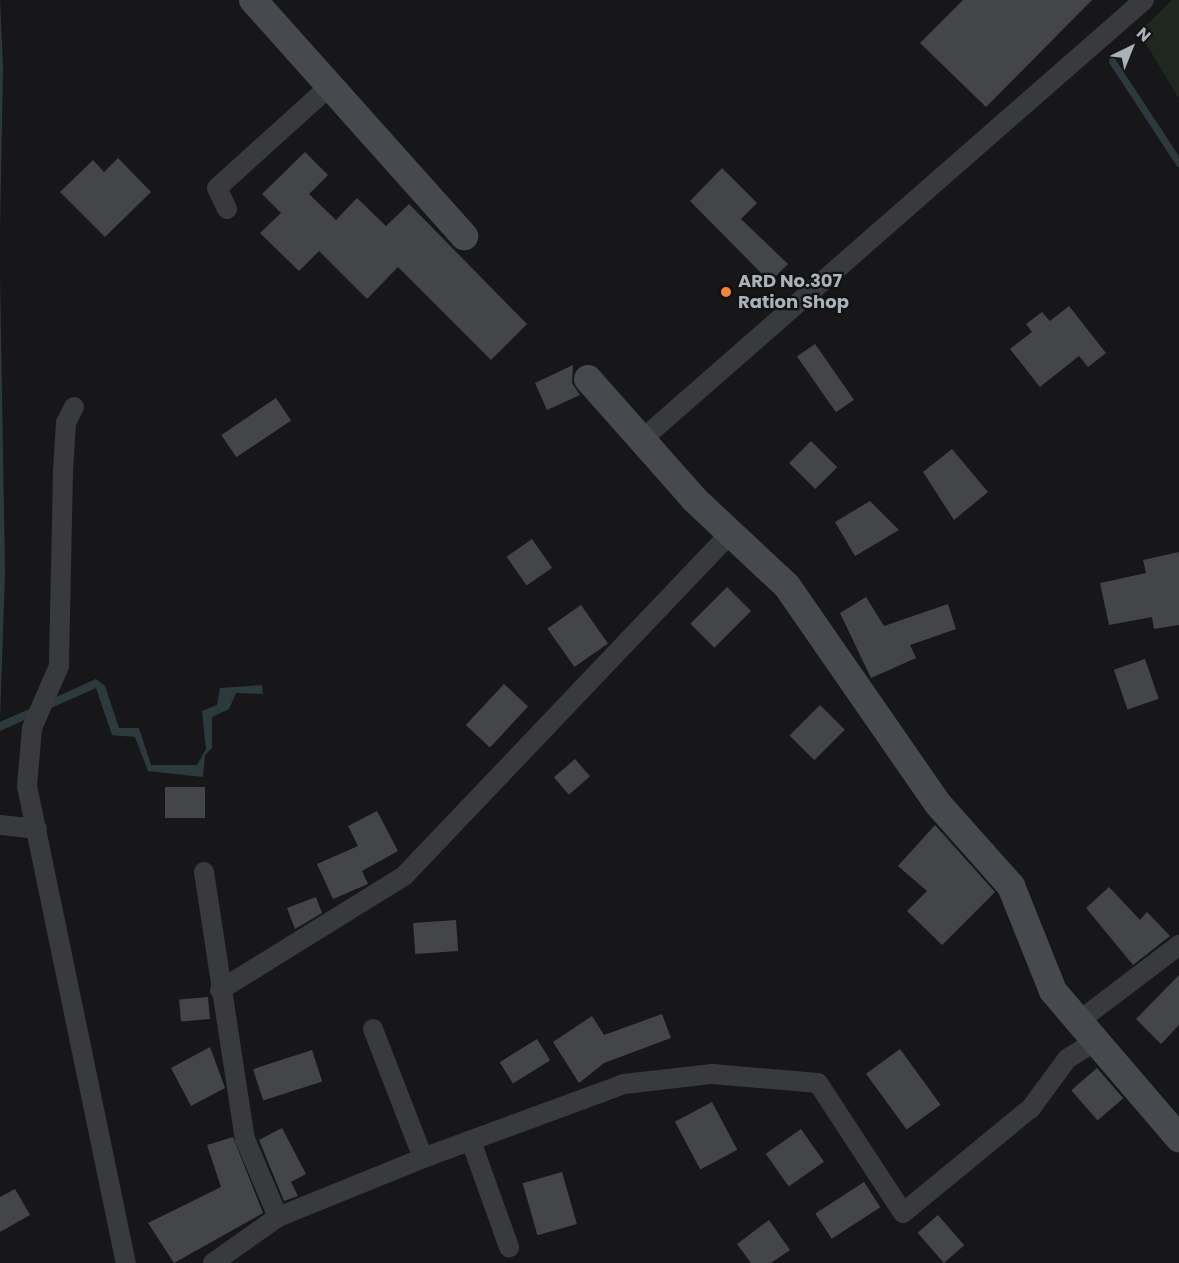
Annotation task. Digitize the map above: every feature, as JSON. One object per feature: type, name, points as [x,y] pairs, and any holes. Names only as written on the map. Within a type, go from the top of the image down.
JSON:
[{"type":"street","points":[[253,0],[464,236]]},
{"type":"street","points":[[639,442],[1086,46],[1144,0]]},
{"type":"street","points":[[227,209],[217,188],[330,86]]},
{"type":"street","points":[[588,380],[639,442],[787,586],[938,804],[1011,886],[1053,991],[1179,1138]]},
{"type":"street","points":[[74,406],[66,423],[58,666],[32,728],[27,786],[126,1263]]},
{"type":"street","points":[[220,990],[404,876],[730,533]]},
{"type":"street","points":[[0,825],[37,830]]},
{"type":"street","points":[[204,872],[220,990],[245,1140],[278,1217]]},
{"type":"street","points":[[213,1263],[278,1217],[423,1158],[624,1084],[712,1074],[818,1083],[903,1213],[1031,1108],[1086,1032],[1179,945]]},
{"type":"street","points":[[374,1029],[423,1158]]},
{"type":"street","points":[[471,1141],[509,1247]]},
{"type":"shaded area","points":[[0,0],[3,67],[0,229]]},
{"type":"shaded area","points":[[1172,0],[1179,0],[1179,99],[1139,32]]},
{"type":"shaded area","points":[[0,274],[5,572],[0,719]]},
{"type":"shaded area","points":[[96,679],[105,686],[119,728],[139,728],[151,765],[197,765],[206,749],[202,711],[217,705],[220,688],[262,685],[263,694],[236,693],[229,709],[212,717],[212,748],[205,755],[203,777],[148,771],[135,737],[112,735],[96,688],[0,731],[0,722]]},
{"type":"building","points":[[963,0],[1092,0],[986,107],[920,43]]},
{"type":"building","points":[[305,152],[328,175],[309,194],[336,220],[357,198],[386,226],[409,204],[527,324],[491,360],[398,267],[367,299],[319,251],[299,271],[260,233],[281,213],[262,194]]},
{"type":"building","points":[[118,158],[151,192],[105,237],[60,192],[93,160],[104,172]]},
{"type":"building","points":[[722,168],[757,203],[741,219],[788,264],[770,282],[690,201]]},
{"type":"building","points":[[1069,306],[1106,353],[1088,367],[1079,356],[1040,387],[1010,349],[1032,332],[1026,324],[1042,312],[1050,321]]},
{"type":"building","points":[[815,344],[854,400],[836,412],[797,357]]},
{"type":"building","points":[[573,365],[572,383],[580,395],[547,410],[535,383]]},
{"type":"building","points":[[276,398],[291,420],[236,457],[221,435]]},
{"type":"building","points":[[811,441],[837,467],[815,489],[789,463]]},
{"type":"building","points":[[952,449],[988,492],[954,520],[923,472]]},
{"type":"building","points":[[870,501],[899,530],[855,556],[835,522]]},
{"type":"building","points":[[532,539],[552,568],[527,585],[507,557]]},
{"type":"building","points":[[1179,552],[1179,625],[1154,629],[1152,617],[1109,625],[1100,583],[1146,573],[1143,560]]},
{"type":"building","points":[[727,587],[751,611],[714,648],[690,624]]},
{"type":"building","points":[[866,597],[884,626],[948,604],[956,629],[910,645],[916,658],[871,678],[840,613]]},
{"type":"building","points":[[581,605],[608,644],[574,667],[547,629]]},
{"type":"building","points":[[1145,659],[1159,699],[1127,709],[1114,670]]},
{"type":"building","points":[[504,684],[528,707],[490,747],[466,725]]},
{"type":"building","points":[[820,705],[845,730],[814,760],[790,735]]},
{"type":"building","points":[[575,759],[590,776],[569,795],[554,777]]},
{"type":"building","points":[[165,787],[205,787],[205,818],[165,818]]},
{"type":"building","points":[[377,811],[398,851],[362,871],[368,884],[333,899],[317,864],[358,846],[348,826]]},
{"type":"building","points":[[935,825],[995,892],[942,945],[907,911],[927,891],[898,866]]},
{"type":"building","points":[[1109,887],[1140,920],[1147,912],[1170,936],[1133,965],[1086,908]]},
{"type":"building","points":[[316,897],[322,913],[295,929],[287,908]]},
{"type":"building","points":[[456,920],[458,951],[415,954],[413,923]]},
{"type":"building","points":[[1179,975],[1179,1025],[1161,1044],[1136,1019]]},
{"type":"building","points":[[208,997],[210,1019],[181,1021],[179,1000]]},
{"type":"building","points":[[662,1014],[671,1038],[604,1063],[579,1083],[553,1042],[592,1016],[604,1035]]},
{"type":"building","points":[[537,1039],[550,1060],[513,1084],[500,1062]]},
{"type":"building","points":[[210,1047],[225,1088],[191,1106],[171,1068]]},
{"type":"building","points":[[900,1049],[941,1105],[907,1130],[866,1074]]},
{"type":"building","points":[[312,1050],[322,1081],[263,1101],[253,1069]]},
{"type":"building","points":[[1097,1068],[1123,1098],[1098,1120],[1071,1090]]},
{"type":"building","points":[[712,1102],[737,1150],[700,1169],[675,1122]]},
{"type":"building","points":[[282,1128],[306,1174],[291,1182],[298,1196],[284,1201],[259,1140]]},
{"type":"building","points":[[801,1129],[824,1162],[789,1186],[766,1154]]},
{"type":"building","points":[[233,1137],[263,1213],[174,1263],[148,1223],[221,1187],[207,1145]]},
{"type":"building","points":[[562,1172],[577,1224],[537,1235],[523,1183]]},
{"type":"building","points":[[864,1182],[880,1207],[832,1239],[815,1214]]},
{"type":"building","points":[[15,1189],[30,1215],[0,1232],[0,1197]]},
{"type":"building","points":[[938,1215],[964,1245],[944,1263],[918,1233]]},
{"type":"building","points":[[769,1220],[790,1250],[771,1263],[751,1263],[737,1244]]},
{"type":"waterway","points":[[1112,61],[1179,163]]},
{"type":"place","name":"ARD No.307 Ration Shop","points":[[726,292]]}]
